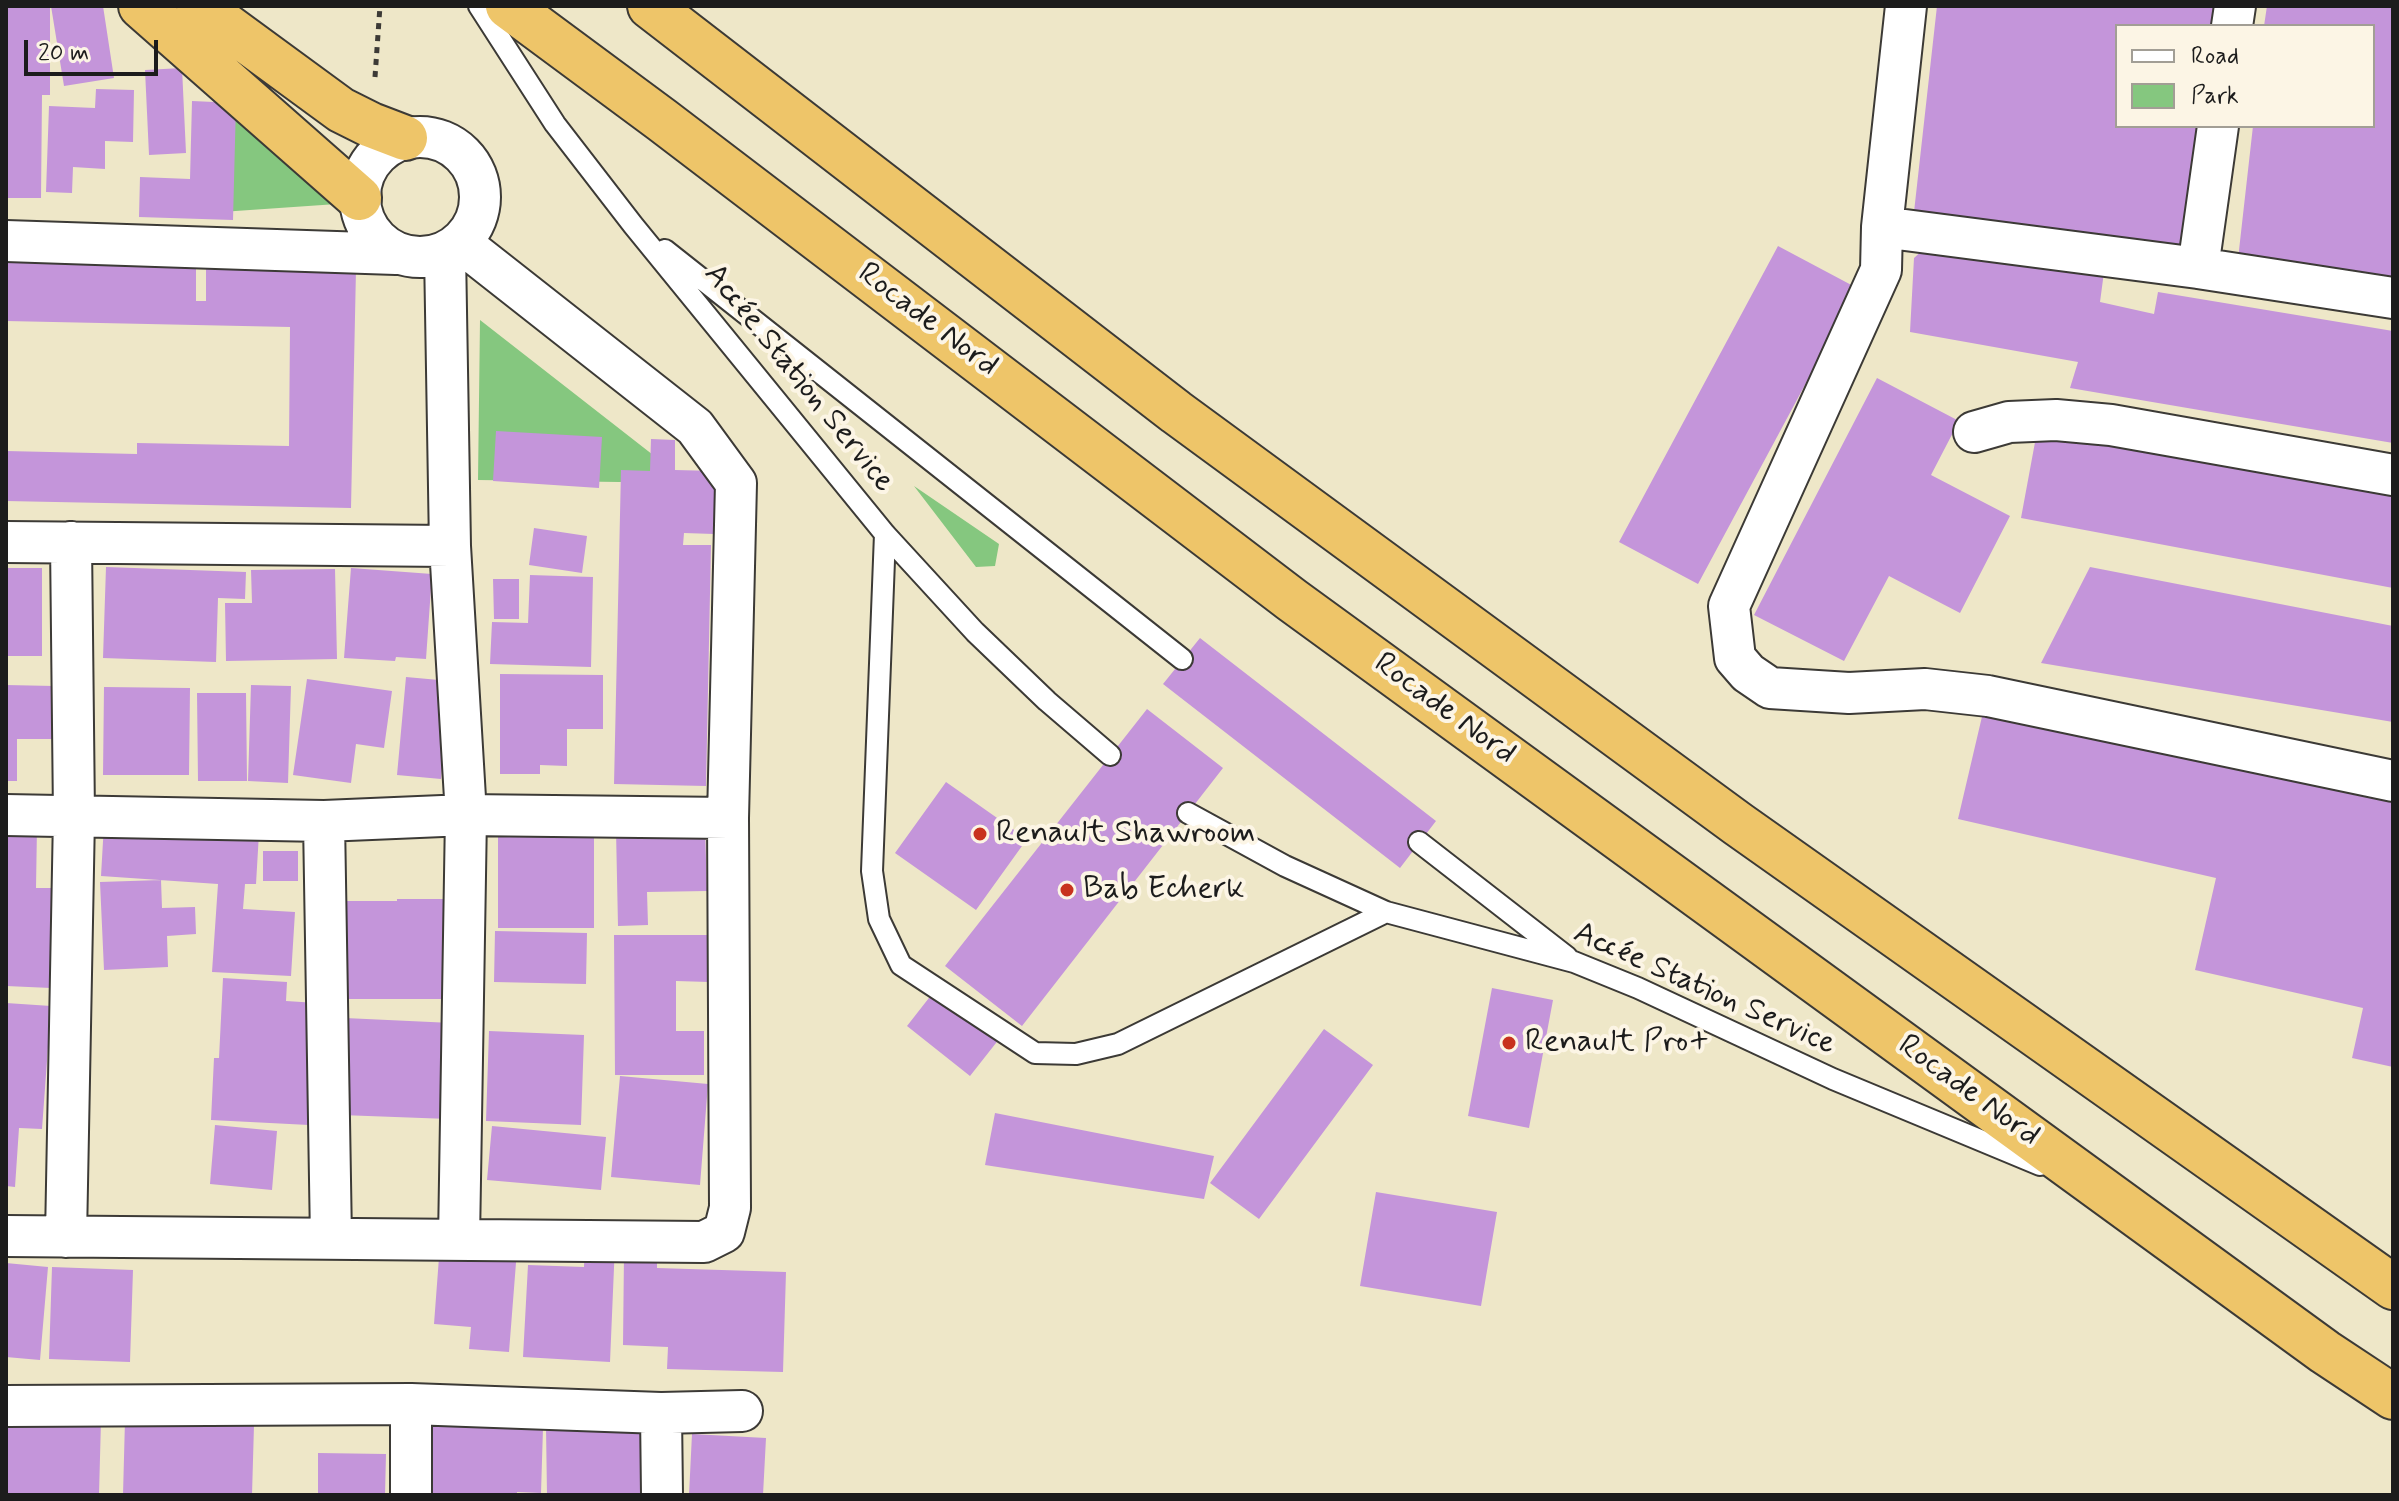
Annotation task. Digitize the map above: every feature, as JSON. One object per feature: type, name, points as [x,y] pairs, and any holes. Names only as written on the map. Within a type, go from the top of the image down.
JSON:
[{"type":"highway","points":[[141,6],[359,198]]},
{"type":"highway","points":[[199,6],[318,95],[341,110],[388,132]]},
{"type":"highway","name":"Rocade Nord","points":[[508,6],[688,139],[1292,600],[2325,1352],[2393,1397]]},
{"type":"highway","points":[[650,6],[1176,412],[1738,824],[2393,1287]]},
{"type":"street","points":[[1906,6],[1882,227],[1881,270],[1729,606],[1735,658],[1748,673],[1770,688],[1849,693],[1925,689],[1988,696],[2393,781]]},
{"type":"street","points":[[2198,268],[2218,128]]},
{"type":"street","points":[[6,241],[431,257],[453,248],[473,227],[480,208],[480,188],[474,169],[462,153],[445,142],[388,132],[386,147],[371,160],[362,178],[359,198],[362,217],[371,233],[396,254]]},
{"type":"street","points":[[1882,227],[2198,268],[2393,298]]},
{"type":"street","points":[[453,248],[450,546],[466,815],[459,1240]]},
{"type":"street","points":[[6,1236],[704,1242],[724,1232],[730,1208],[728,818],[736,483],[695,427],[453,248]]},
{"type":"street","points":[[1974,432],[2009,422],[2056,420],[2111,425],[2393,475]]},
{"type":"street","points":[[6,542],[450,546]]},
{"type":"street","points":[[66,1237],[74,816],[71,542]]},
{"type":"street","points":[[6,815],[324,821],[466,815],[728,818]]},
{"type":"street","points":[[324,821],[331,1239]]},
{"type":"street","points":[[411,1404],[411,1495]]},
{"type":"street","points":[[6,1406],[411,1404],[661,1413],[742,1411]]},
{"type":"street","points":[[661,1413],[662,1495]]},
{"type":"lane","name":"Accée Station Service","points":[[479,6],[555,124],[633,225],[885,534],[975,632],[1047,701],[1110,755]]},
{"type":"lane","points":[[633,225],[1182,659]]},
{"type":"lane","points":[[885,534],[872,871],[879,919],[901,965],[1035,1053],[1076,1054],[1118,1044],[1386,912]]},
{"type":"lane","name":"Accée Station Service","points":[[1188,813],[1285,866],[1386,912],[1574,962],[1638,988],[1833,1079],[2106,1192]]},
{"type":"lane","points":[[1419,842],[1574,962]]},
{"type":"path","points":[[380,6],[388,132]]},
{"type":"green space","points":[[222,96],[337,204],[221,212]]},
{"type":"green space","points":[[480,320],[689,483],[478,480]]},
{"type":"green space","points":[[914,486],[999,544],[995,566],[976,567]]},
{"type":"building","points":[[6,6],[50,6],[50,95],[42,95],[41,198],[6,198]]},
{"type":"building","points":[[51,6],[103,6],[114,78],[64,86]]},
{"type":"building","points":[[1937,6],[2220,6],[2217,24],[2115,24],[2115,128],[2206,128],[2192,253],[1913,221]]},
{"type":"building","points":[[2267,6],[2393,6],[2393,277],[2238,259],[2253,128],[2375,128],[2375,24],[2264,24]]},
{"type":"building","points":[[182,68],[186,153],[149,155],[145,70]]},
{"type":"building","points":[[96,89],[134,90],[133,142],[105,141],[105,169],[73,167],[72,193],[46,192],[49,106],[95,108]]},
{"type":"building","points":[[192,101],[236,103],[233,220],[139,217],[140,177],[190,179]]},
{"type":"building","points":[[1778,246],[1857,288],[1698,584],[1619,542]]},
{"type":"building","points":[[1925,248],[2104,272],[2100,302],[2154,314],[2158,292],[2393,331],[2393,443],[2070,388],[2078,362],[1910,332],[1914,258]]},
{"type":"building","points":[[6,258],[196,262],[196,301],[206,301],[206,267],[356,269],[351,508],[6,501],[6,451],[137,454],[137,443],[289,446],[290,327],[6,321]]},
{"type":"building","points":[[1877,378],[1959,421],[1931,475],[2010,516],[1960,613],[1889,576],[1844,661],[1754,615]]},
{"type":"building","points":[[2038,426],[2393,492],[2393,588],[2021,518]]},
{"type":"building","points":[[496,431],[602,437],[599,488],[493,481]]},
{"type":"building","points":[[651,439],[675,440],[675,470],[715,471],[714,534],[684,533],[683,545],[711,545],[706,786],[614,784],[621,470],[650,471]]},
{"type":"building","points":[[534,528],[587,536],[582,573],[529,565]]},
{"type":"building","points":[[106,567],[246,572],[245,599],[218,598],[216,662],[103,658]]},
{"type":"building","points":[[2090,567],[2393,626],[2393,722],[2041,663]]},
{"type":"building","points":[[6,568],[42,568],[42,656],[6,656]]},
{"type":"building","points":[[351,568],[432,574],[426,659],[344,658]]},
{"type":"building","points":[[335,569],[337,659],[226,661],[225,603],[252,603],[251,570]]},
{"type":"building","points":[[530,575],[593,577],[591,667],[490,664],[492,622],[528,623]]},
{"type":"building","points":[[493,579],[519,579],[519,619],[494,619]]},
{"type":"building","points":[[1200,638],[1436,821],[1400,868],[1163,684]]},
{"type":"building","points":[[500,674],[603,675],[603,729],[567,729],[567,766],[540,765],[540,774],[500,774]]},
{"type":"building","points":[[406,677],[450,681],[441,779],[397,775]]},
{"type":"building","points":[[307,679],[392,691],[384,748],[356,744],[351,783],[293,775]]},
{"type":"building","points":[[6,685],[54,686],[54,739],[17,739],[17,781],[6,781]]},
{"type":"building","points":[[251,685],[291,686],[288,783],[248,781]]},
{"type":"building","points":[[104,687],[190,688],[189,775],[103,775]]},
{"type":"building","points":[[197,693],[246,693],[247,781],[198,781]]},
{"type":"building","points":[[1984,708],[2393,802],[2393,1067],[2352,1058],[2363,1008],[2195,970],[2216,878],[1958,819]]},
{"type":"building","name":"Bab Echerk","points":[[1147,709],[1223,768],[1022,1026],[945,966]]},
{"type":"building","points":[[946,782],[1027,839],[976,910],[895,853]]},
{"type":"building","points":[[104,824],[259,833],[256,884],[245,884],[243,909],[295,912],[291,976],[212,972],[218,884],[101,876]]},
{"type":"building","points":[[6,826],[37,827],[36,888],[54,888],[51,988],[6,986]]},
{"type":"building","points":[[498,828],[594,829],[594,928],[498,928]]},
{"type":"building","points":[[705,828],[707,891],[647,892],[648,925],[618,926],[616,830]]},
{"type":"building","points":[[263,851],[298,851],[298,881],[263,881]]},
{"type":"building","points":[[161,880],[162,908],[195,907],[196,934],[167,936],[168,967],[104,970],[100,882]]},
{"type":"building","points":[[459,899],[460,999],[344,999],[343,901]]},
{"type":"building","points":[[495,931],[587,933],[586,984],[494,982]]},
{"type":"building","points":[[614,935],[709,935],[709,982],[676,981],[676,1031],[704,1031],[704,1075],[615,1075]]},
{"type":"building","points":[[223,978],[287,982],[286,1001],[317,1003],[309,1125],[211,1120],[214,1058],[219,1058]]},
{"type":"building","points":[[943,980],[1007,1029],[970,1076],[907,1026]]},
{"type":"building","points":[[1492,988],[1553,1000],[1529,1128],[1468,1116]]},
{"type":"building","points":[[6,1003],[51,1006],[42,1129],[19,1128],[15,1187],[6,1186]]},
{"type":"building","points":[[345,1018],[452,1023],[449,1119],[341,1115]]},
{"type":"building","points":[[1324,1029],[1373,1065],[1259,1219],[1210,1183]]},
{"type":"building","points":[[489,1031],[584,1035],[581,1125],[486,1121]]},
{"type":"building","points":[[620,1076],[708,1084],[700,1185],[611,1177]]},
{"type":"building","points":[[995,1113],[1214,1156],[1204,1199],[985,1165]]},
{"type":"building","points":[[215,1125],[277,1131],[272,1190],[210,1184]]},
{"type":"building","points":[[492,1126],[606,1137],[601,1190],[487,1180]]},
{"type":"building","points":[[1376,1192],[1497,1212],[1481,1306],[1360,1286]]},
{"type":"building","points":[[585,1241],[615,1244],[610,1362],[523,1357],[528,1265],[584,1267]]},
{"type":"building","points":[[440,1244],[517,1250],[509,1352],[469,1349],[471,1327],[434,1324]]},
{"type":"building","points":[[624,1254],[657,1256],[657,1268],[786,1272],[783,1372],[667,1369],[668,1347],[623,1345]]},
{"type":"building","points":[[6,1263],[48,1267],[40,1360],[6,1357]]},
{"type":"building","points":[[52,1267],[133,1270],[130,1362],[49,1359]]},
{"type":"building","points":[[6,1418],[101,1420],[99,1495],[6,1495]]},
{"type":"building","points":[[125,1420],[254,1425],[252,1495],[123,1495]]},
{"type":"building","points":[[431,1422],[543,1428],[541,1493],[428,1495]]},
{"type":"building","points":[[646,1426],[646,1495],[547,1495],[546,1427]]},
{"type":"building","points":[[692,1434],[766,1438],[763,1495],[689,1495]]},
{"type":"building","points":[[318,1453],[386,1454],[385,1495],[318,1495]]},
{"type":"place","name":"Renault Shawroom","points":[[980,834]]},
{"type":"place","name":"Bab Echerk","points":[[1067,890]]},
{"type":"place","name":"Renault Pro+","points":[[1509,1043]]}]
